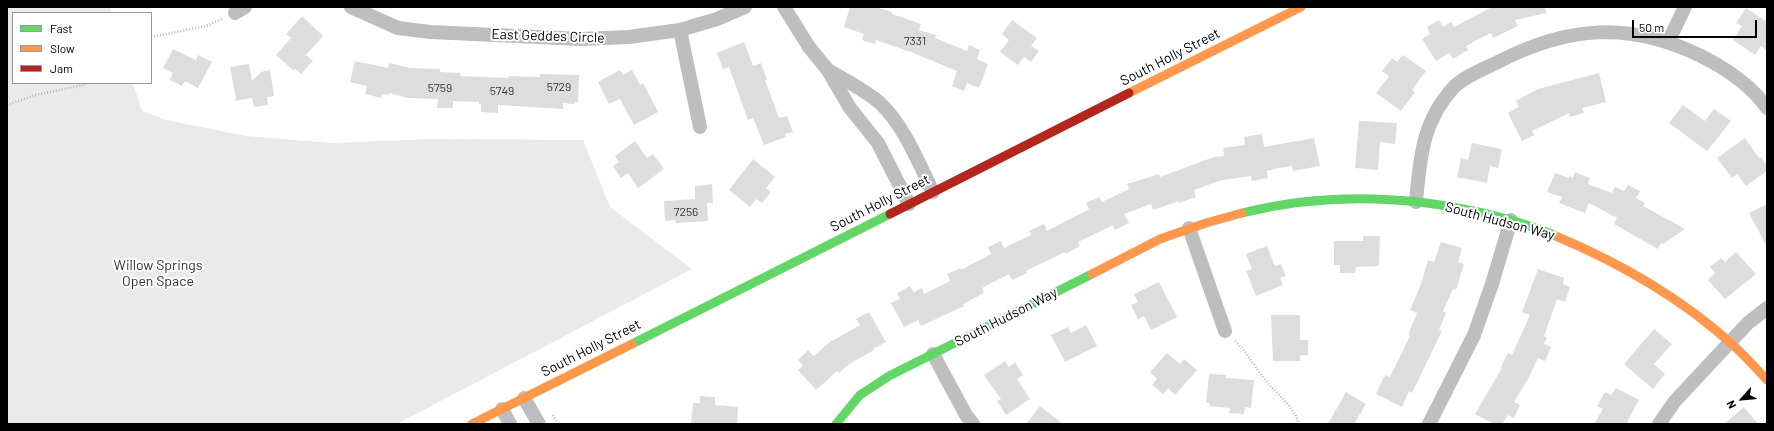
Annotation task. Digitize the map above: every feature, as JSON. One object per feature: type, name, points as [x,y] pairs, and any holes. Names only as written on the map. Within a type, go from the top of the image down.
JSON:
[{"type":"street","name":"East Geddes Circle","points":[[351,7],[398,28],[430,32],[605,38],[680,30],[717,19],[745,7]]},
{"type":"street","points":[[784,7],[809,47],[827,69],[850,108],[878,143],[909,204]]},
{"type":"street","name":"South Holly Street","points":[[472,424],[1301,7]]},
{"type":"street","points":[[1668,42],[1685,7]]},
{"type":"street","points":[[680,30],[700,127]]},
{"type":"street","points":[[1416,202],[1424,138],[1434,114],[1454,87],[1463,80],[1522,50],[1566,36],[1597,33],[1622,33],[1647,36],[1668,42],[1719,65],[1744,84],[1767,108]]},
{"type":"street","points":[[827,69],[866,93],[879,103],[890,115],[909,144],[933,192]]},
{"type":"street","name":"South Hudson Way","points":[[836,424],[860,395],[889,376],[1141,248],[1189,228],[1233,214],[1318,200],[1352,198],[1394,199],[1460,208],[1510,220],[1564,237],[1638,274],[1669,293],[1730,342],[1767,380]]},
{"type":"street","points":[[1429,424],[1474,335],[1492,284],[1510,220]]},
{"type":"street","points":[[1189,228],[1225,331]]},
{"type":"street","points":[[1659,424],[1675,402],[1730,342],[1748,323],[1767,308]]},
{"type":"street","points":[[933,354],[966,415],[973,424]]},
{"type":"street","points":[[524,398],[539,424]]},
{"type":"street","points":[[502,409],[510,424]]},
{"type":"path","points":[[152,37],[206,26],[240,10]]},
{"type":"path","points":[[7,105],[35,95],[86,84]]},
{"type":"path","points":[[1225,331],[1246,352],[1265,380],[1293,409],[1298,420],[1296,424]]},
{"type":"green space","name":"Willow Springs Open Space","points":[[7,7],[110,7],[112,12],[12,12],[12,84],[133,84],[142,111],[166,120],[246,136],[332,143],[434,139],[583,140],[610,207],[692,269],[397,424],[7,424]]},
{"type":"building","points":[[850,7],[875,7],[892,12],[892,14],[921,24],[919,30],[936,35],[935,38],[967,51],[969,45],[980,50],[977,59],[988,64],[979,88],[967,83],[964,91],[952,86],[957,71],[911,52],[876,40],[875,44],[862,40],[864,34],[844,27]]},
{"type":"building","points":[[1492,7],[1545,7],[1546,13],[1515,20],[1518,26],[1493,38],[1491,33],[1479,39],[1466,46],[1468,50],[1453,59],[1450,53],[1436,61],[1422,39],[1430,34],[1427,27],[1439,20],[1443,27],[1451,22],[1454,27]]},
{"type":"building","points":[[1746,8],[1767,22],[1767,51],[1761,46],[1755,55],[1733,40],[1742,26],[1736,23]]},
{"type":"building","points":[[302,16],[323,36],[306,55],[313,61],[301,74],[295,69],[293,70],[276,55],[291,38],[286,34]]},
{"type":"building","points":[[1012,20],[1037,38],[1031,46],[1039,51],[1031,62],[1024,57],[1018,65],[1000,52],[1009,40],[1002,34]]},
{"type":"building","points":[[744,42],[753,66],[761,63],[767,80],[765,80],[779,118],[787,116],[793,132],[785,134],[786,137],[764,145],[753,118],[748,120],[729,67],[723,69],[717,53]]},
{"type":"building","points":[[173,49],[196,60],[198,55],[212,62],[198,88],[185,81],[182,86],[170,80],[173,73],[163,68]]},
{"type":"building","points":[[1403,55],[1426,71],[1412,90],[1415,92],[1401,111],[1376,93],[1389,76],[1382,71],[1392,58],[1397,62]]},
{"type":"building","points":[[355,61],[388,68],[389,63],[410,68],[440,69],[440,72],[461,73],[460,76],[508,78],[509,76],[540,77],[540,74],[579,75],[578,102],[574,102],[574,104],[563,103],[563,109],[498,105],[498,113],[481,112],[481,104],[479,104],[479,102],[453,101],[453,108],[437,108],[438,99],[408,98],[389,93],[389,95],[382,94],[381,98],[365,94],[367,86],[350,82]]},
{"type":"building","points":[[249,64],[252,81],[261,72],[270,70],[274,96],[267,97],[268,105],[254,107],[252,98],[234,101],[236,99],[230,67]]},
{"type":"building","points":[[620,70],[623,75],[632,70],[640,85],[643,83],[658,112],[634,125],[620,99],[609,104],[598,82]]},
{"type":"building","points":[[1599,73],[1606,102],[1582,108],[1584,113],[1570,117],[1569,113],[1532,131],[1534,135],[1522,141],[1508,113],[1519,107],[1516,101],[1538,89]]},
{"type":"building","points":[[1683,105],[1705,121],[1714,109],[1731,121],[1707,151],[1669,123]]},
{"type":"building","points":[[1359,121],[1397,123],[1395,144],[1380,142],[1378,170],[1355,168]]},
{"type":"building","points":[[1262,134],[1264,147],[1314,138],[1320,166],[1293,171],[1292,166],[1279,168],[1267,171],[1268,178],[1252,181],[1251,176],[1222,180],[1194,190],[1196,197],[1179,203],[1179,201],[1153,210],[1151,204],[1124,214],[1129,223],[1115,230],[1113,225],[1078,242],[1080,246],[1066,254],[1065,252],[1026,271],[1027,273],[1012,280],[1009,274],[982,288],[984,293],[963,304],[964,306],[921,326],[918,320],[904,327],[891,303],[900,299],[897,293],[910,286],[914,292],[922,288],[924,294],[950,281],[947,274],[960,268],[961,270],[991,254],[988,247],[1001,241],[1004,248],[1031,235],[1029,231],[1044,224],[1047,231],[1089,209],[1086,203],[1099,197],[1102,202],[1129,189],[1127,184],[1159,174],[1160,177],[1214,157],[1224,156],[1223,148],[1245,145],[1244,137]]},
{"type":"building","points":[[1745,138],[1759,158],[1761,157],[1767,166],[1767,171],[1746,186],[1737,174],[1732,178],[1717,158]]},
{"type":"building","points":[[635,141],[647,158],[653,154],[664,169],[638,188],[628,173],[621,178],[613,166],[619,162],[615,156]]},
{"type":"building","points":[[1472,143],[1502,149],[1498,168],[1490,166],[1487,183],[1457,177],[1461,158],[1468,160]]},
{"type":"building","points":[[753,159],[775,177],[766,188],[771,192],[762,203],[756,199],[750,207],[729,190]]},
{"type":"building","points":[[1575,172],[1590,178],[1588,184],[1612,193],[1615,187],[1624,191],[1628,185],[1640,191],[1636,198],[1645,203],[1643,206],[1685,229],[1663,244],[1661,243],[1658,249],[1614,224],[1617,218],[1589,203],[1585,213],[1559,203],[1562,197],[1547,192],[1555,173],[1573,178]]},
{"type":"building","points":[[712,184],[713,203],[707,203],[708,221],[676,223],[675,220],[665,221],[664,201],[695,199],[695,186]]},
{"type":"building","points":[[1767,204],[1767,247],[1749,213]]},
{"type":"building","points":[[1363,236],[1380,236],[1379,266],[1356,267],[1355,273],[1340,273],[1340,265],[1334,265],[1334,241],[1363,241]]},
{"type":"building","points":[[1441,242],[1462,248],[1458,262],[1464,264],[1456,290],[1453,289],[1443,311],[1446,313],[1439,330],[1442,331],[1412,393],[1409,391],[1402,407],[1376,394],[1385,375],[1390,377],[1410,336],[1408,335],[1417,313],[1410,310],[1421,284],[1428,260],[1434,262]]},
{"type":"building","points":[[1267,246],[1275,266],[1281,264],[1286,276],[1280,278],[1283,285],[1256,296],[1246,271],[1252,269],[1246,254]]},
{"type":"building","points":[[1736,252],[1756,274],[1725,299],[1708,280],[1715,273],[1710,267],[1721,258],[1725,262]]},
{"type":"building","points":[[1538,269],[1564,278],[1563,284],[1570,287],[1565,302],[1557,299],[1544,336],[1547,338],[1544,344],[1551,347],[1545,361],[1538,358],[1528,379],[1514,402],[1520,405],[1514,418],[1508,415],[1502,424],[1494,424],[1475,414],[1502,368],[1501,367],[1508,353],[1512,355],[1530,315],[1522,312]]},
{"type":"building","points":[[1159,282],[1177,317],[1151,330],[1144,316],[1138,319],[1131,305],[1138,302],[1134,294]]},
{"type":"building","points":[[869,312],[886,342],[849,364],[839,373],[837,371],[816,390],[798,370],[803,366],[798,360],[808,350],[814,356],[832,340],[860,325],[856,319]]},
{"type":"building","points":[[1271,315],[1300,315],[1300,340],[1308,340],[1308,355],[1300,355],[1300,361],[1273,361]]},
{"type":"building","points":[[1086,325],[1097,346],[1065,362],[1051,335],[1068,327],[1071,333]]},
{"type":"building","points":[[1654,329],[1672,344],[1654,364],[1665,374],[1653,389],[1624,364]]},
{"type":"building","points":[[1167,353],[1180,364],[1184,359],[1197,370],[1175,395],[1168,388],[1163,394],[1152,385],[1157,379],[1150,372]]},
{"type":"building","points":[[1005,361],[1009,367],[1015,362],[1023,375],[1017,379],[1030,399],[1006,415],[997,401],[1001,399],[984,375]]},
{"type":"building","points":[[1209,374],[1226,375],[1226,378],[1254,380],[1251,408],[1245,407],[1244,414],[1229,413],[1230,408],[1209,406],[1210,403],[1206,403]]},
{"type":"building","points":[[1616,388],[1639,400],[1626,424],[1594,424],[1603,409],[1597,406],[1605,392],[1611,395]]},
{"type":"building","points":[[1346,392],[1366,404],[1354,424],[1328,424]]},
{"type":"building","points":[[700,396],[715,397],[715,405],[738,407],[737,424],[691,424],[693,403],[700,403]]},
{"type":"building","points":[[1040,406],[1063,424],[1026,424]]},
{"type":"building","points":[[1744,407],[1758,424],[1724,424]]},
{"type":"traffic: fast","points":[[1242,213],[1302,202],[1332,199],[1393,200],[1453,207],[1483,213],[1540,229],[1558,237]]},
{"type":"traffic: fast","points":[[632,344],[890,214]]},
{"type":"traffic: fast","points":[[836,424],[860,395],[889,376],[1092,274]]},
{"type":"traffic: slow","points":[[1129,93],[1301,7]]},
{"type":"traffic: slow","points":[[1092,274],[1160,239],[1206,223],[1242,213]]},
{"type":"traffic: slow","points":[[1558,237],[1582,247],[1628,271],[1672,297],[1733,345],[1767,380]]},
{"type":"traffic: slow","points":[[472,424],[632,344]]},
{"type":"traffic: jam","points":[[890,214],[1129,93]]}]
